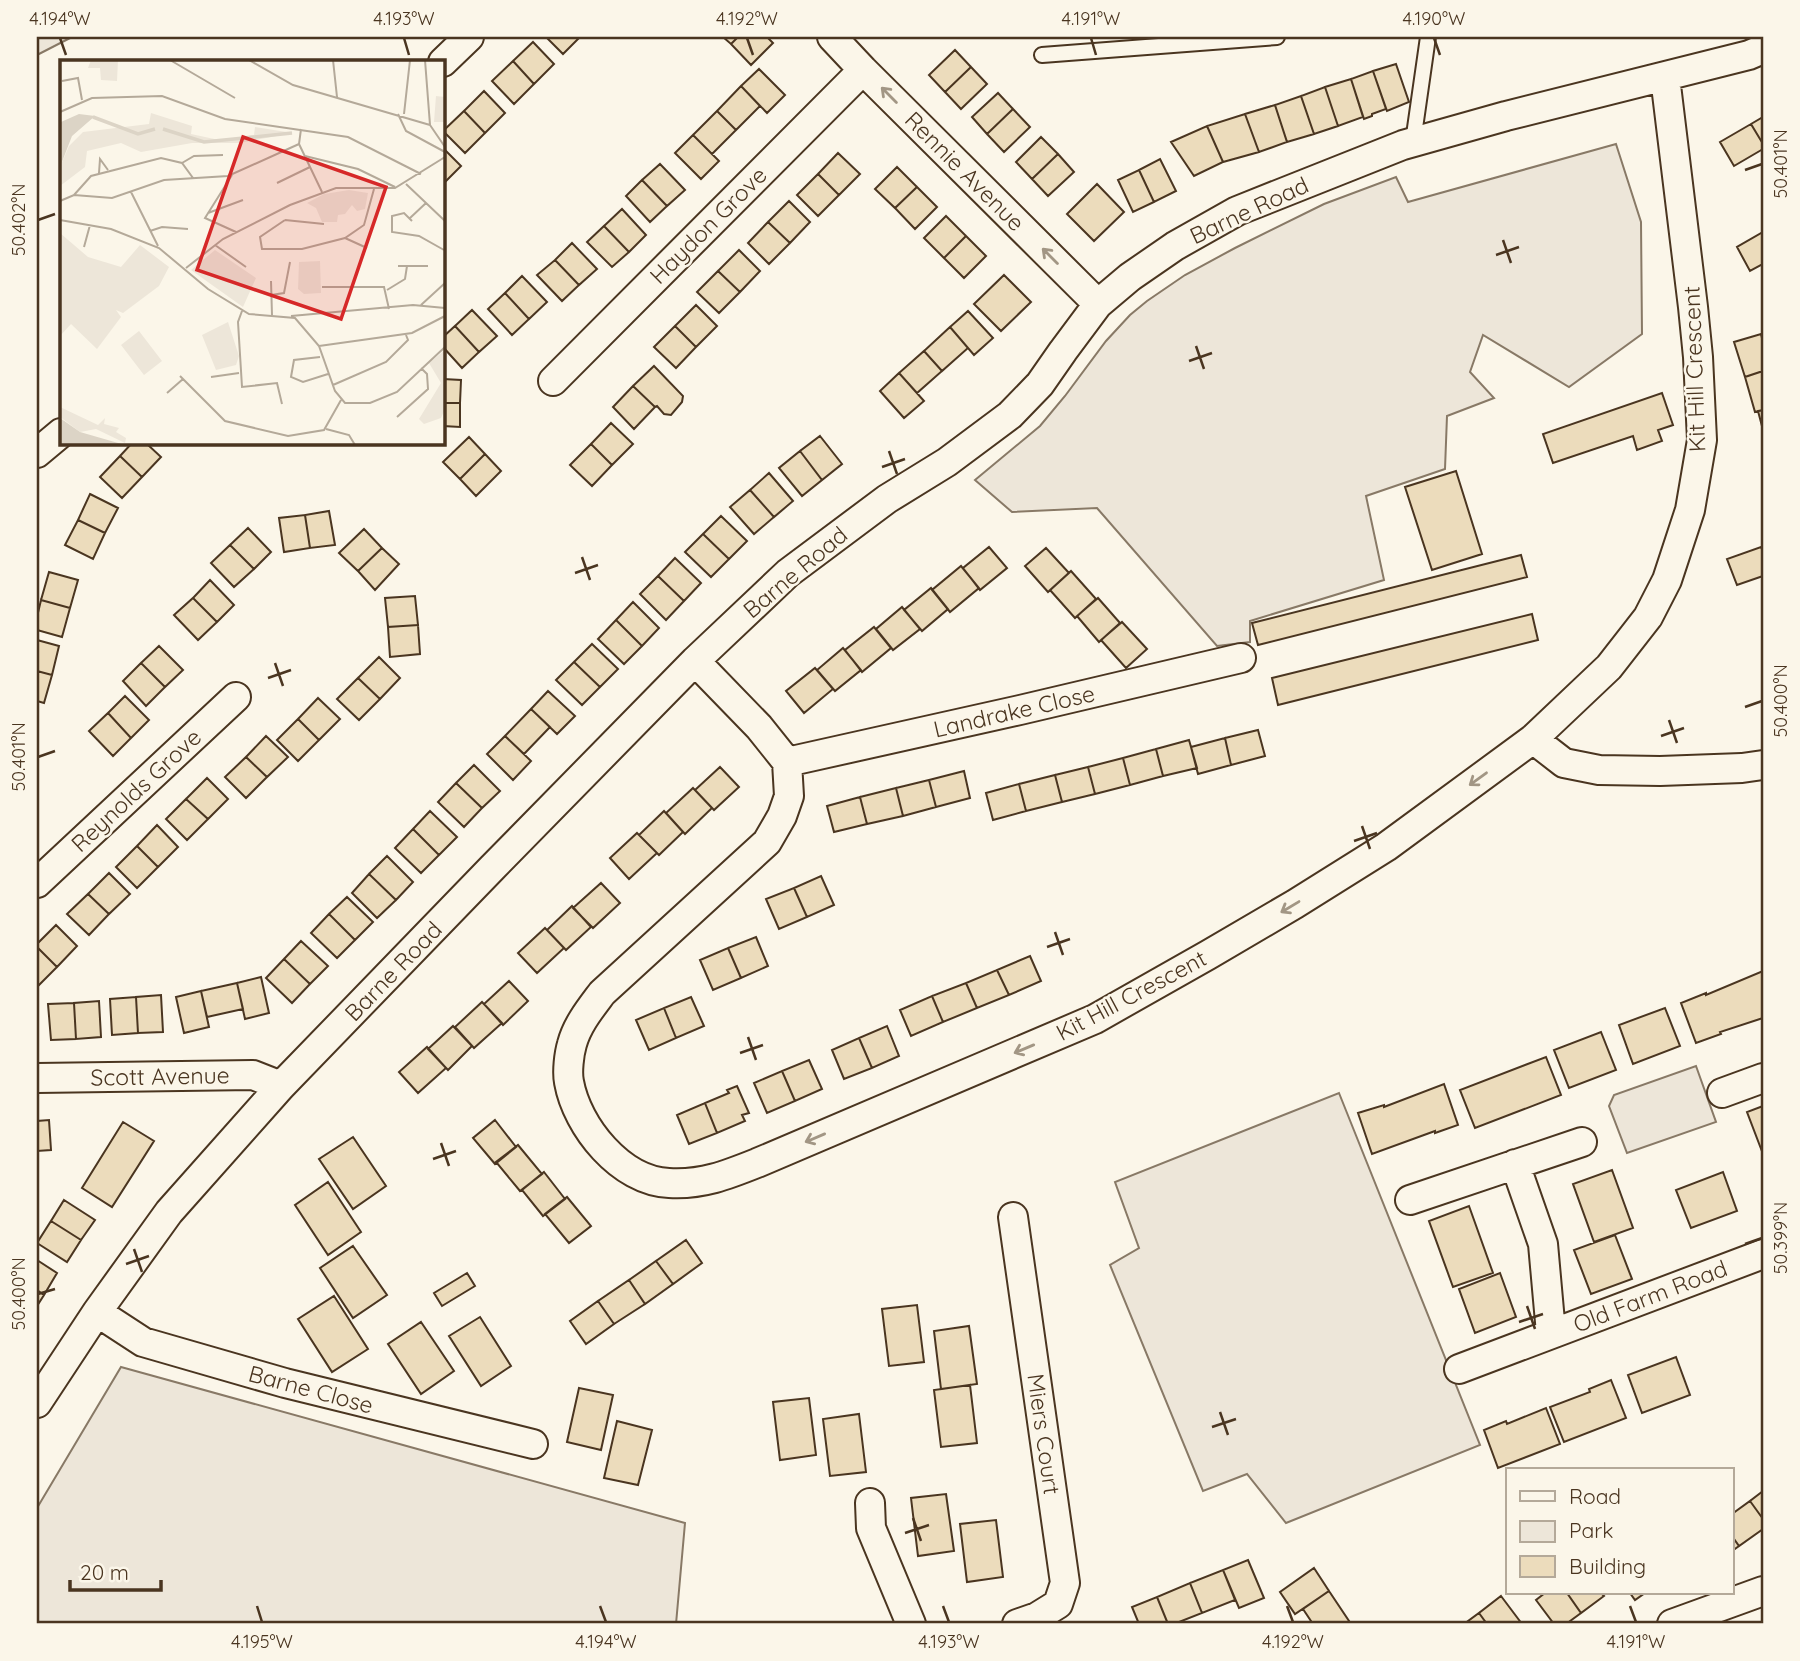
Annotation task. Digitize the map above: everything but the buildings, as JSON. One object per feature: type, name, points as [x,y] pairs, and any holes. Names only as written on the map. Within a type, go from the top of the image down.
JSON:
[{"type":"street","points":[[444,61],[469,37]]},
{"type":"street","name":"Rennie Avenue","points":[[832,37],[1098,304]]},
{"type":"street","name":"Barne Road","points":[[37,1403],[97,1312],[169,1212],[281,1086],[695,661],[788,573],[887,499],[947,463],[1010,415],[1040,384],[1098,304],[1130,277],[1175,246],[1237,211],[1413,142],[1749,55],[1763,49]]},
{"type":"street","name":"Haydon Grove","points":[[553,381],[863,70]]},
{"type":"street","name":"Kit Hill Crescent","points":[[787,762],[789,796],[782,816],[767,842],[602,993],[582,1021],[572,1045],[568,1080],[577,1108],[594,1137],[612,1158],[639,1177],[666,1184],[709,1181],[1095,1019],[1209,956],[1365,860],[1533,739],[1609,667],[1648,617],[1667,580],[1690,510],[1702,440],[1698,357],[1665,77]]},
{"type":"street","points":[[37,453],[60,434]]},
{"type":"street","name":"Landrake Close","points":[[787,762],[1241,658]]},
{"type":"street","points":[[695,661],[759,727],[787,762]]},
{"type":"street","name":"Reynolds Grove","points":[[37,883],[236,697]]},
{"type":"street","points":[[1533,739],[1564,763],[1599,770],[1660,771],[1763,765]]},
{"type":"street","name":"Scott Avenue","points":[[37,1078],[253,1074],[281,1086]]},
{"type":"street","points":[[1722,1093],[1763,1078]]},
{"type":"street","points":[[1410,1200],[1582,1142]]},
{"type":"street","points":[[1515,1164],[1543,1244],[1551,1333]]},
{"type":"street","name":"Miers Court","points":[[1013,1217],[1065,1583],[1058,1604],[1037,1617],[1017,1624]]},
{"type":"street","name":"Old Farm Road","points":[[1459,1369],[1763,1254]]},
{"type":"street","name":"Barne Close","points":[[97,1312],[143,1342],[285,1383],[533,1444]]},
{"type":"street","points":[[870,1503],[871,1528],[911,1624]]},
{"type":"street","points":[[1672,1624],[1763,1591]]},
{"type":"lane","points":[[1042,55],[1277,37]]},
{"type":"lane","points":[[1413,142],[1428,37]]},
{"type":"green space","points":[[37,37],[72,37],[37,55]]},
{"type":"green space","points":[[1616,144],[1641,222],[1642,334],[1569,387],[1483,335],[1470,372],[1494,398],[1447,416],[1445,469],[1366,496],[1384,580],[1250,621],[1250,642],[1217,646],[1097,508],[1012,512],[975,480],[1040,426],[1106,341],[1130,315],[1185,275],[1235,248],[1324,204],[1396,177],[1408,202]]},
{"type":"green space","points":[[1696,1066],[1716,1122],[1627,1153],[1609,1106],[1614,1095]]},
{"type":"green space","points":[[1339,1093],[1480,1445],[1286,1523],[1247,1474],[1203,1491],[1110,1265],[1139,1248],[1115,1182]]},
{"type":"green space","points":[[121,1367],[685,1523],[676,1624],[37,1624],[37,1508]]}]
